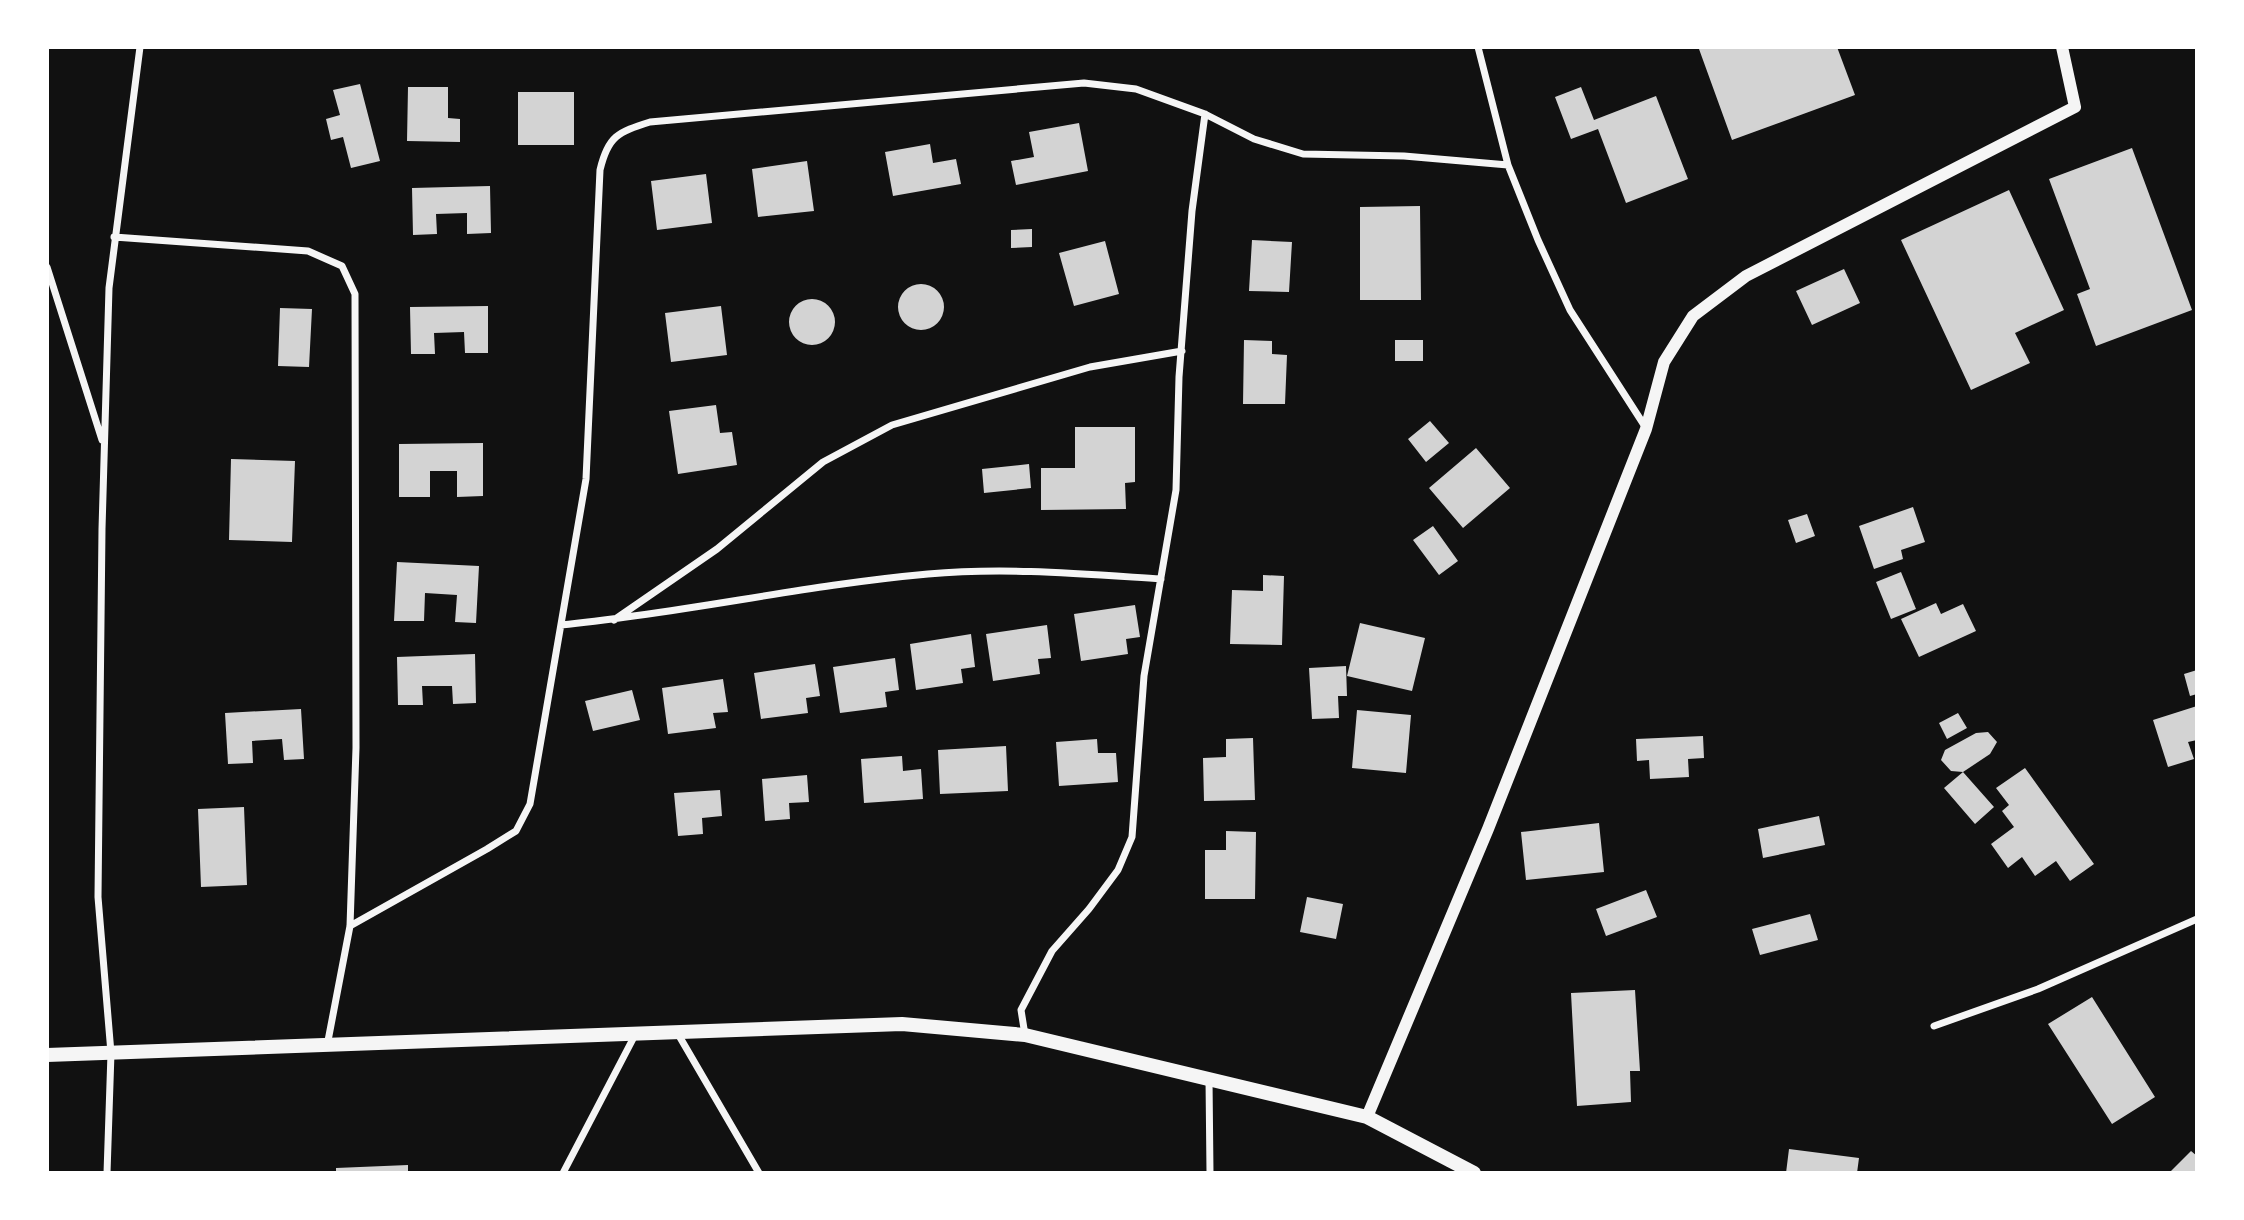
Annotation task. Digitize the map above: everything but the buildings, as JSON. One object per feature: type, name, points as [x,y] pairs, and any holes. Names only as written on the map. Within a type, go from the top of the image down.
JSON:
[{"type":"main road","points":[[47,1055],[902,1024],[1025,1035],[1367,1117],[1474,1173]]},
{"type":"street","points":[[107,1173],[111,1053],[98,897],[109,288],[140,47]]},
{"type":"street","points":[[1478,47],[1508,165],[1538,240],[1570,310],[1646,429]]},
{"type":"street","points":[[1367,1117],[1488,829],[1646,429],[1664,362],[1693,316],[1745,276],[2075,107],[2063,47]]},
{"type":"street","points":[[350,926],[516,831],[530,804],[586,479],[600,170],[605,149],[617,136],[650,122],[1084,83],[1136,89],[1205,114],[1254,139],[1303,154],[1404,156],[1508,165]]},
{"type":"street","points":[[1025,1035],[1021,1010],[1052,951],[1089,909],[1118,870],[1132,837],[1144,676],[1176,490],[1179,377],[1192,211],[1205,114]]},
{"type":"street","points":[[114,237],[308,251],[342,266],[355,294],[355,748],[350,926],[327,1046]]},
{"type":"street","points":[[47,267],[105,447]]},
{"type":"street","points":[[614,620],[717,549],[823,462],[892,425],[1090,367],[1182,351]]},
{"type":"street","points":[[561,625],[614,620],[772,594],[930,574],[1043,571],[1161,579]]},
{"type":"street","points":[[1934,1026],[2038,989],[2197,919]]},
{"type":"street","points":[[678,1033],[759,1173]]},
{"type":"street","points":[[564,1173],[636,1034]]},
{"type":"street","points":[[1209,1078],[1210,1173]]}]
